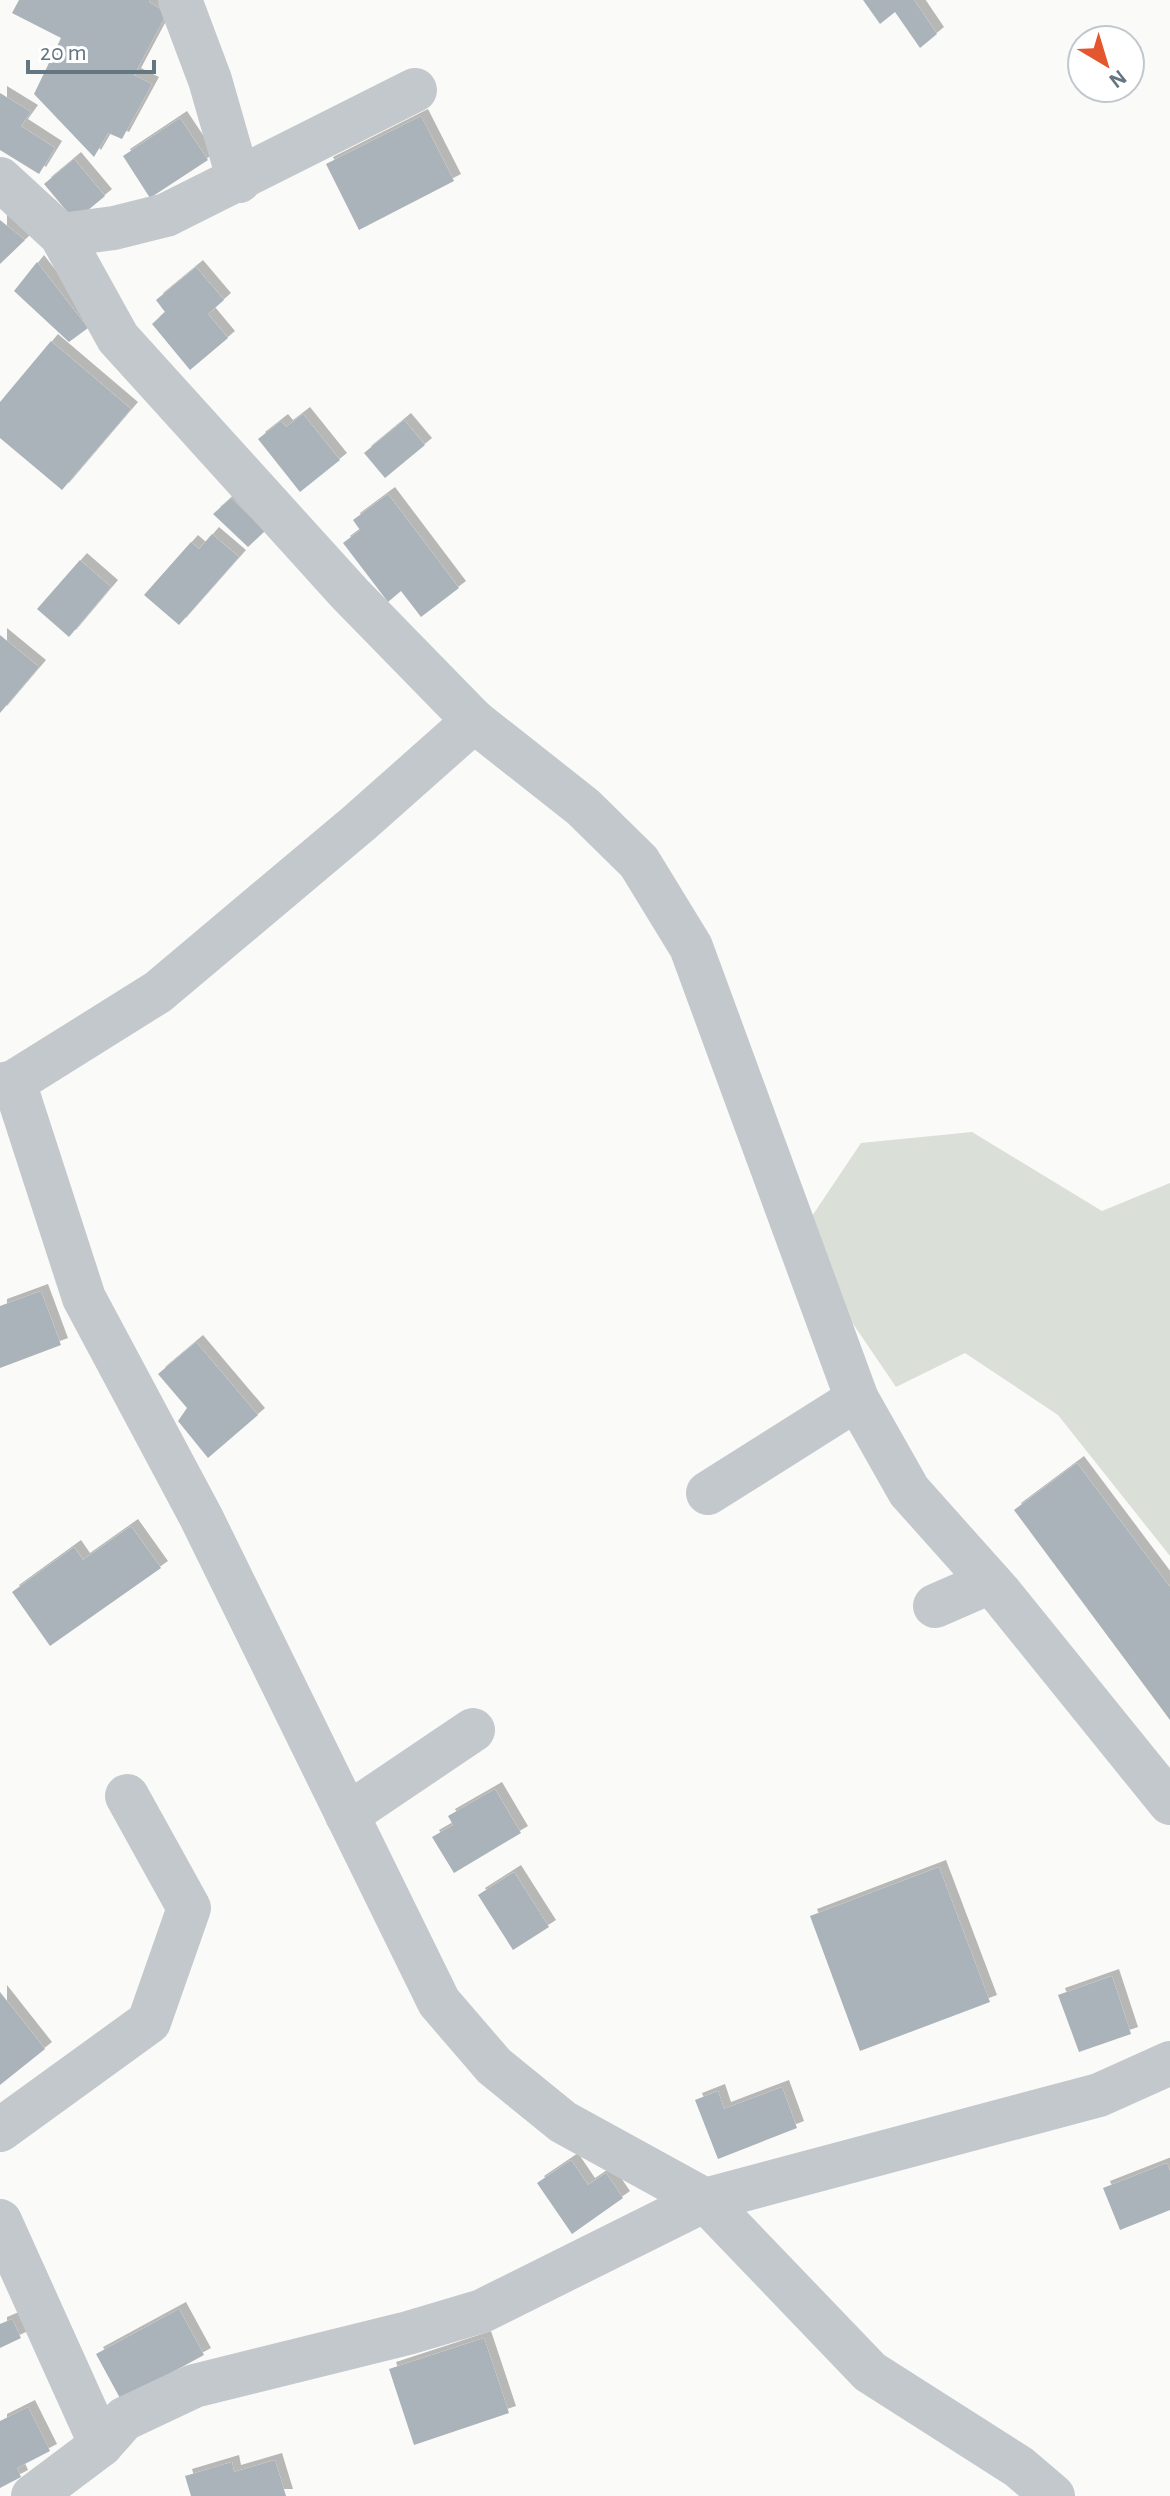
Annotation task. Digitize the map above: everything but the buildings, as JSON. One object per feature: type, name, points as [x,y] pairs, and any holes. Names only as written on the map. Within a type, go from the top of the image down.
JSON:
[{"type":"street","points":[[180,0],[210,80],[239,181]]},
{"type":"street","points":[[61,235],[114,228],[166,215],[415,90]]},
{"type":"street","points":[[0,179],[61,235],[118,338],[350,594],[474,721],[583,807],[639,862],[691,947],[857,1399],[909,1491],[990,1582],[1170,1803]]},
{"type":"street","points":[[474,721],[359,823],[158,992],[7,1084],[84,1298],[201,1517],[439,2002],[494,2066],[563,2122],[705,2200],[870,2372],[1019,2467],[1053,2496]]},
{"type":"street","points":[[708,1493],[857,1399]]},
{"type":"street","points":[[935,1606],[990,1582]]},
{"type":"street","points":[[347,1815],[473,1730]]},
{"type":"street","points":[[0,2130],[149,2022],[189,1908],[127,1796]]},
{"type":"street","points":[[33,2496],[101,2445],[124,2419],[194,2386],[408,2333],[482,2311],[705,2200],[1099,2095],[1170,2063]]},
{"type":"street","points":[[0,2221],[101,2445]]},
{"type":"shaded area","points":[[972,1132],[1102,1211],[1170,1183],[1170,1556],[1058,1415],[965,1353],[896,1387],[796,1240],[861,1143]]}]
